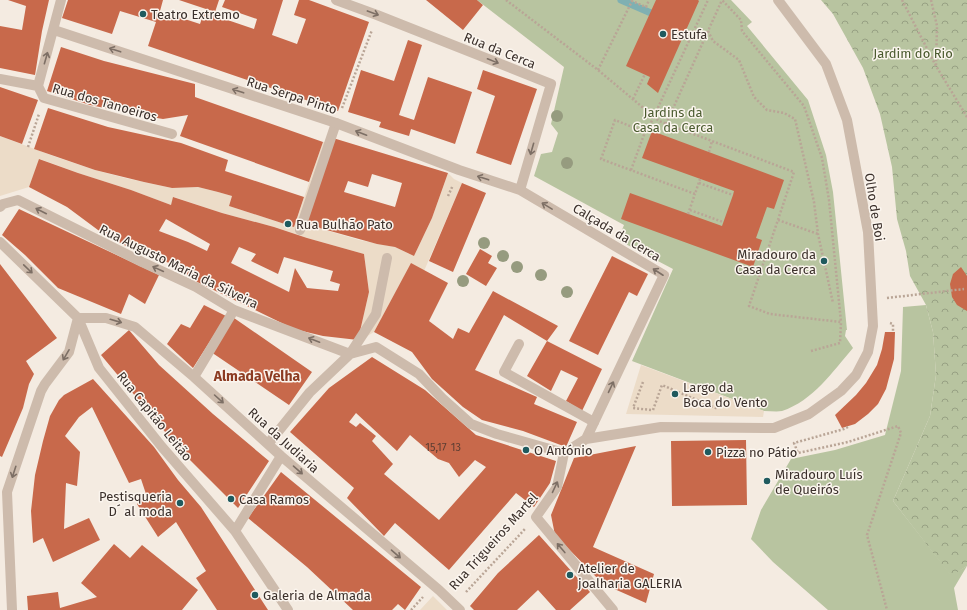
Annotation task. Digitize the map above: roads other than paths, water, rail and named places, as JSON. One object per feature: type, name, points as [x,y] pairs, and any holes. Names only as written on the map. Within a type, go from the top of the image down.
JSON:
[{"type":"street","points":[[0,79],[38,86],[61,0]]},
{"type":"street","name":"Rua da Cerca","points":[[336,0],[551,84],[520,190]]},
{"type":"street","name":"Olho de Boi","points":[[586,439],[661,427],[774,428],[809,414],[841,391],[856,375],[868,352],[873,326],[868,232],[846,120],[826,64],[778,0]]},
{"type":"street","name":"Rua Serpa Pinto","points":[[54,30],[336,123],[459,170],[520,190]]},
{"type":"street","name":"Rua dos Tanoeiros","points":[[38,86],[44,98],[172,134]]},
{"type":"street","points":[[300,230],[336,123]]},
{"type":"street","name":"Calçada da Cerca","points":[[520,190],[664,275],[594,422]]},
{"type":"street","name":"Rua Augusto Maria da Silveira","points":[[0,207],[2,204],[18,200],[142,262],[196,287],[234,310],[350,354]]},
{"type":"street","name":"Rua Capitão Leitão","points":[[0,242],[78,318],[99,368],[162,447],[235,531],[288,610]]},
{"type":"street","points":[[268,444],[310,392],[350,354],[376,314],[387,258]]},
{"type":"street","points":[[194,377],[234,310]]},
{"type":"street","points":[[12,610],[7,492],[41,391],[44,384],[69,352],[78,318]]},
{"type":"street","name":"Rua da Judiaria","points":[[78,318],[106,318],[136,327],[281,456],[457,607]]},
{"type":"street","points":[[350,354],[376,347],[419,374],[442,398],[471,424],[497,434],[564,453],[586,439],[594,422],[504,372],[519,344]]},
{"type":"street","name":"Rua Trigueiros Martel","points":[[564,453],[556,487],[536,517],[613,610]]},
{"type":"street","points":[[235,531],[281,456]]},
{"type":"waterway","points":[[621,0],[651,13]]},
{"type":"place","name":"Teatro Extremo","points":[[143,14]]},
{"type":"place","name":"Estufa","points":[[663,34]]},
{"type":"place","name":"Rua Bulhão Pato","points":[[288,224]]},
{"type":"place","name":"Miradouro da Casa da Cerca","points":[[824,261]]},
{"type":"place","name":"Largo da Boca do Vento","points":[[675,394]]},
{"type":"place","name":"O António","points":[[526,450]]},
{"type":"place","name":"Pizza no Pátio","points":[[708,452]]},
{"type":"place","name":"Miradouro Luís de Queirós","points":[[767,481]]},
{"type":"place","name":"Casa Ramos","points":[[231,499]]},
{"type":"place","name":"Pestisqueria D´ al moda","points":[[180,503]]},
{"type":"place","name":"Atelier de joalharia GALERIA","points":[[570,575]]},
{"type":"place","name":"Galeria de Almada","points":[[255,595]]},
{"type":"district","name":"Almada Velha","points":[[257,376]]},
{"type":"park label","name":"Jardim do Rio","points":[[913,53]]},
{"type":"park label","name":"Jardins da Casa da Cerca","points":[[673,120]]}]
